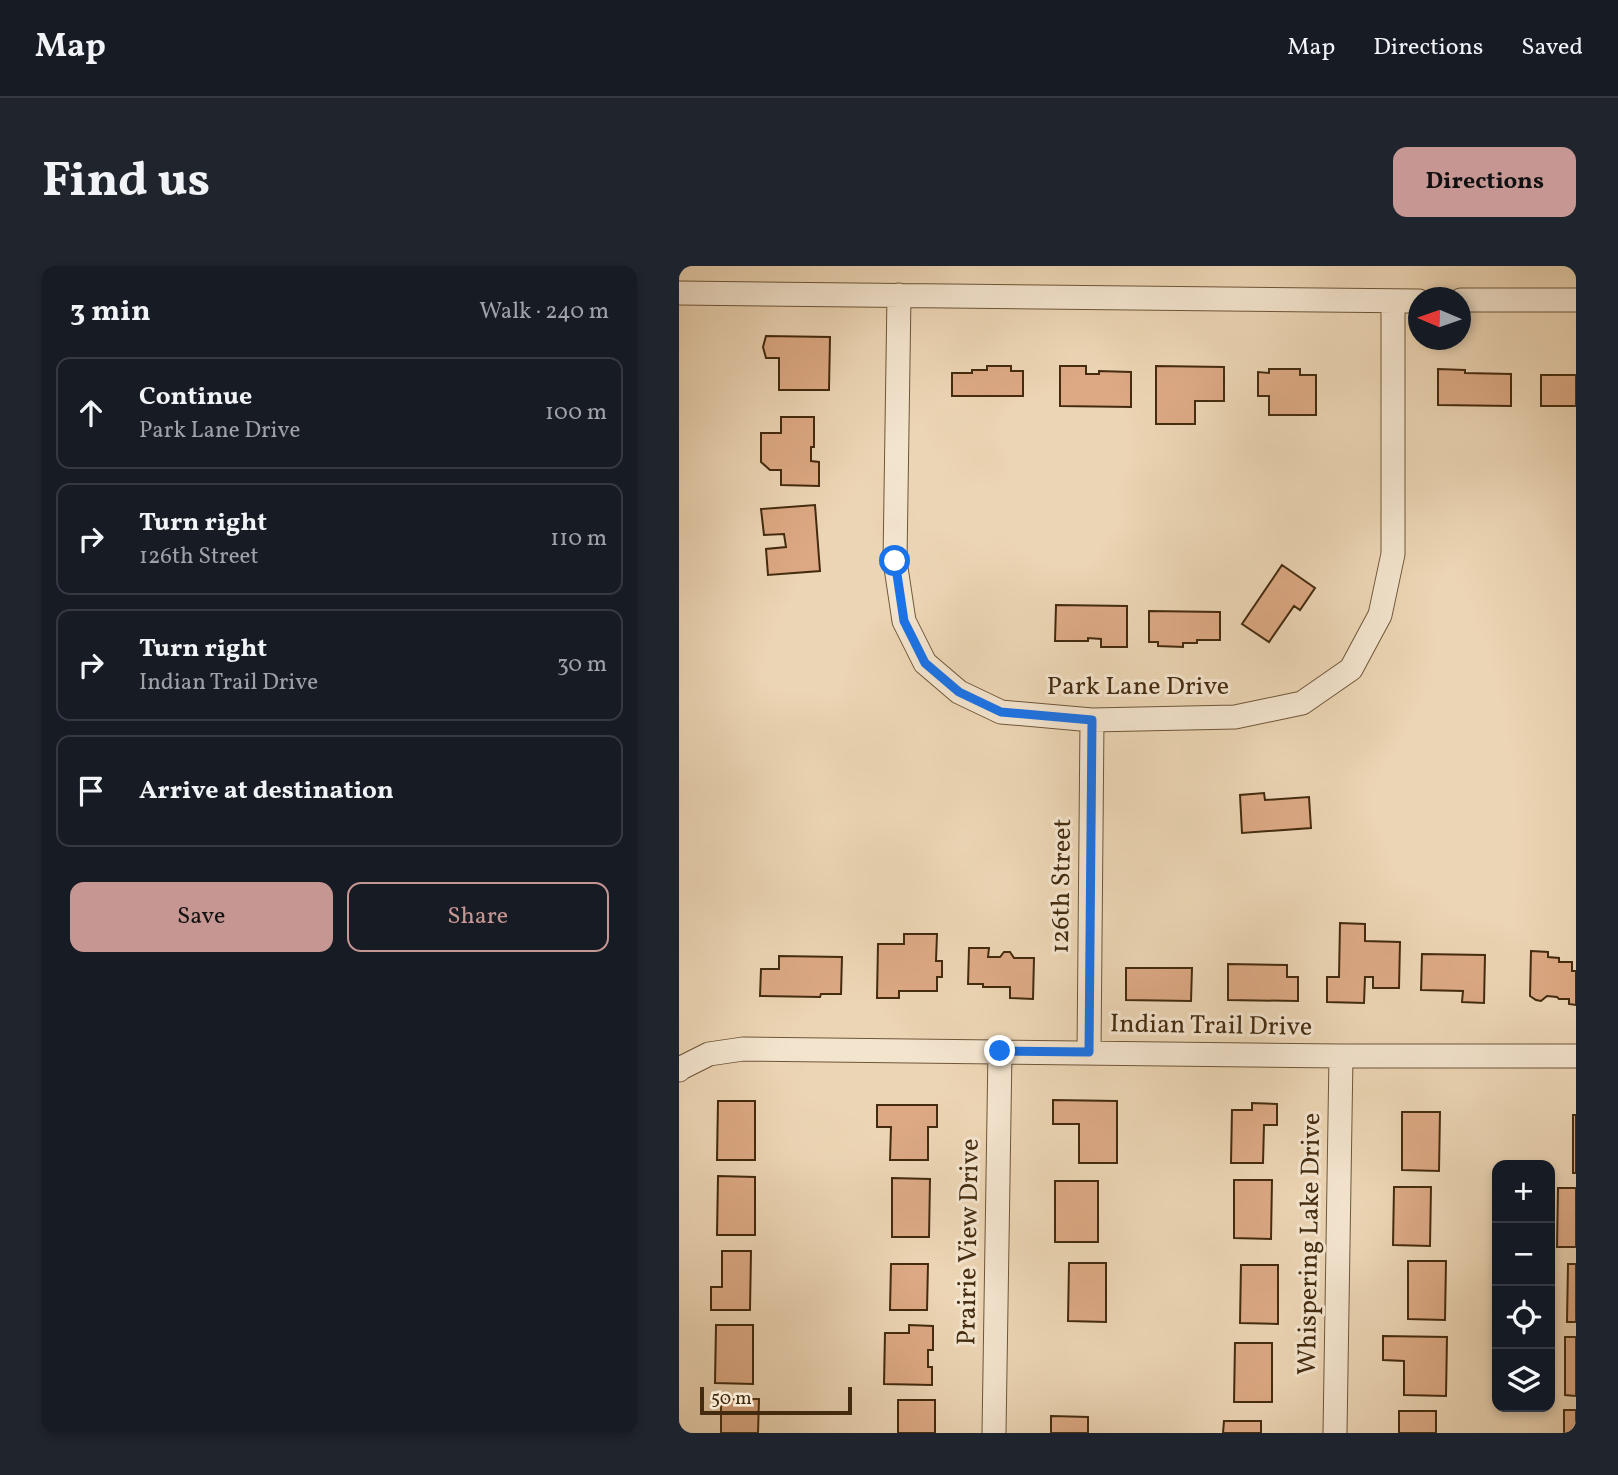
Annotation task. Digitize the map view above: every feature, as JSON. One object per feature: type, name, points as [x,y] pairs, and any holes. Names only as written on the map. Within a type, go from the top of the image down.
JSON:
[{"type":"street","points":[[679,293],[1408,301]]},
{"type":"street","name":"Park Lane Drive","points":[[898,295],[895,561],[904,621],[925,663],[959,692],[1001,712],[1092,720],[1235,716],[1302,703],[1350,669],[1380,615],[1392,554],[1393,301]]},
{"type":"street","points":[[1471,300],[1576,300]]},
{"type":"street","name":"126th Street","points":[[1089,1052],[1092,720]]},
{"type":"street","name":"Indian Trail Drive","points":[[680,1069],[709,1054],[743,1049],[1576,1056]]},
{"type":"street","name":"Prairie View Drive","points":[[994,1433],[1000,1051]]},
{"type":"street","name":"Whispering Lake Drive","points":[[1335,1433],[1341,1056]]},
{"type":"building","points":[[766,336],[830,337],[829,390],[779,390],[779,358],[766,358],[763,347]]},
{"type":"building","points":[[987,366],[1011,366],[1011,371],[1023,371],[1023,396],[952,396],[952,373],[987,370]]},
{"type":"building","points":[[1060,366],[1086,366],[1086,374],[1099,374],[1099,371],[1131,372],[1131,407],[1060,406]]},
{"type":"building","points":[[1156,366],[1224,367],[1224,401],[1195,401],[1195,424],[1156,424]]},
{"type":"building","points":[[1269,369],[1300,369],[1300,375],[1316,375],[1316,415],[1269,415],[1269,396],[1258,396],[1258,372],[1269,373]]},
{"type":"building","points":[[1438,369],[1465,370],[1465,373],[1511,374],[1511,406],[1438,405]]},
{"type":"building","points":[[1541,375],[1576,375],[1576,406],[1541,406]]},
{"type":"building","points":[[781,417],[814,417],[811,461],[819,462],[819,486],[781,485],[781,470],[770,470],[761,462],[761,433],[781,433]]},
{"type":"building","points":[[815,505],[820,571],[768,575],[766,549],[786,547],[784,534],[764,535],[761,509]]},
{"type":"building","points":[[1282,565],[1315,588],[1300,610],[1294,606],[1269,642],[1242,624]]},
{"type":"building","points":[[1056,605],[1127,606],[1127,647],[1101,647],[1101,639],[1055,641]]},
{"type":"building","points":[[1149,611],[1220,612],[1220,640],[1197,640],[1197,643],[1183,643],[1183,647],[1158,646],[1158,642],[1149,642]]},
{"type":"building","points":[[1264,793],[1265,800],[1309,797],[1311,828],[1242,833],[1240,795]]},
{"type":"building","points":[[1340,923],[1365,924],[1365,941],[1400,942],[1399,988],[1373,988],[1373,977],[1365,977],[1364,1003],[1327,1002],[1327,977],[1339,977]]},
{"type":"building","points":[[904,934],[937,934],[936,961],[942,961],[942,977],[937,977],[937,991],[899,991],[899,998],[877,998],[878,944],[904,944]]},
{"type":"building","points":[[969,948],[989,948],[988,957],[1000,957],[1004,952],[1010,952],[1014,958],[1034,958],[1033,999],[1010,998],[1010,987],[968,984]]},
{"type":"building","points":[[1531,951],[1548,952],[1548,957],[1559,958],[1559,962],[1572,962],[1572,971],[1576,971],[1576,1005],[1569,1004],[1569,999],[1547,996],[1541,1001],[1530,996]]},
{"type":"building","points":[[1422,954],[1485,955],[1484,1003],[1462,1002],[1463,991],[1421,990]]},
{"type":"building","points":[[779,956],[842,957],[841,994],[821,994],[820,997],[760,996],[761,969],[779,969]]},
{"type":"building","points":[[1228,964],[1287,965],[1287,977],[1298,977],[1298,1001],[1228,1000]]},
{"type":"building","points":[[1126,968],[1192,968],[1191,1001],[1126,1000]]},
{"type":"building","points":[[1053,1100],[1117,1101],[1117,1163],[1079,1163],[1079,1124],[1053,1124]]},
{"type":"building","points":[[718,1101],[755,1101],[755,1160],[717,1160]]},
{"type":"building","points":[[1252,1103],[1277,1104],[1277,1125],[1264,1125],[1263,1163],[1231,1163],[1232,1110],[1252,1110]]},
{"type":"building","points":[[877,1105],[937,1105],[937,1127],[928,1127],[928,1160],[890,1160],[891,1127],[877,1127]]},
{"type":"building","points":[[1402,1112],[1440,1112],[1439,1171],[1402,1170]]},
{"type":"building","points":[[1573,1115],[1576,1115],[1576,1173],[1573,1173]]},
{"type":"building","points":[[718,1176],[755,1177],[755,1235],[717,1235]]},
{"type":"building","points":[[892,1178],[930,1179],[929,1237],[892,1237]]},
{"type":"building","points":[[1234,1180],[1272,1180],[1271,1239],[1234,1238]]},
{"type":"building","points":[[1055,1181],[1098,1181],[1098,1242],[1055,1242]]},
{"type":"building","points":[[1394,1187],[1431,1187],[1430,1246],[1393,1245]]},
{"type":"building","points":[[1558,1188],[1576,1188],[1576,1247],[1557,1247]]},
{"type":"building","points":[[722,1251],[751,1251],[750,1310],[711,1310],[711,1287],[722,1287]]},
{"type":"building","points":[[1408,1261],[1446,1261],[1445,1320],[1408,1319]]},
{"type":"building","points":[[1069,1263],[1106,1263],[1106,1322],[1068,1321]]},
{"type":"building","points":[[891,1264],[928,1264],[927,1310],[890,1310]]},
{"type":"building","points":[[1568,1264],[1576,1264],[1576,1322],[1567,1322]]},
{"type":"building","points":[[1241,1265],[1278,1265],[1278,1324],[1240,1323]]},
{"type":"building","points":[[716,1325],[753,1325],[753,1384],[715,1383]]},
{"type":"building","points":[[909,1325],[933,1326],[933,1350],[928,1350],[932,1385],[884,1384],[885,1333],[909,1333]]},
{"type":"building","points":[[1383,1336],[1447,1337],[1446,1396],[1404,1395],[1404,1361],[1383,1360]]},
{"type":"building","points":[[1565,1337],[1576,1337],[1576,1396],[1565,1395]]},
{"type":"building","points":[[1235,1343],[1272,1343],[1272,1402],[1234,1402]]},
{"type":"building","points":[[721,1399],[759,1399],[758,1433],[721,1433]]},
{"type":"building","points":[[898,1400],[935,1400],[935,1433],[898,1433]]},
{"type":"building","points":[[1564,1410],[1576,1410],[1576,1433],[1564,1433]]},
{"type":"building","points":[[1399,1411],[1436,1411],[1436,1433],[1399,1433]]},
{"type":"building","points":[[1051,1416],[1088,1417],[1088,1433],[1051,1433]]},
{"type":"building","points":[[1224,1421],[1261,1421],[1261,1433],[1223,1433]]},
{"type":"route","points":[[895,561],[904,621],[925,663],[959,692],[1001,712],[1092,720],[1089,1052],[1000,1051]]}]
